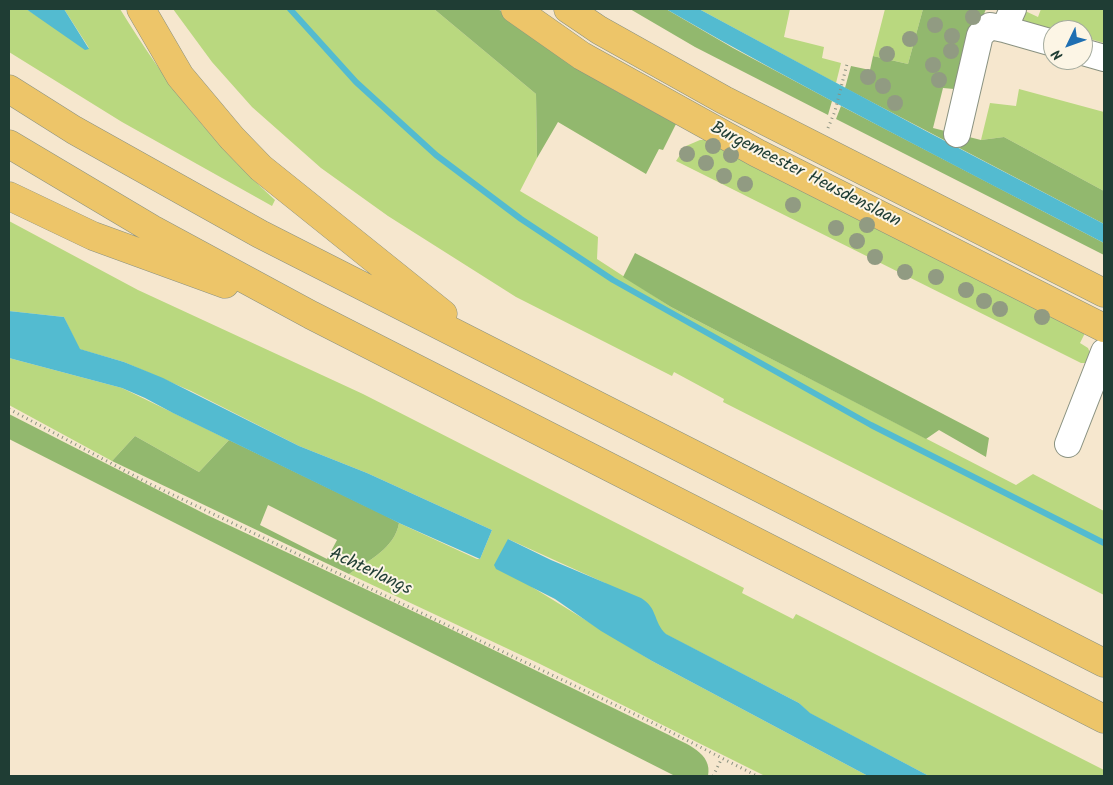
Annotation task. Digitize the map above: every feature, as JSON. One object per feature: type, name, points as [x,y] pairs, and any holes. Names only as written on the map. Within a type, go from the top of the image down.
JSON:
[{"type":"main road","points":[[141,9],[180,76],[226,132],[261,168],[492,352]]},
{"type":"main road","name":"Burgemeester Heusdenslaan","points":[[515,9],[582,56],[758,154],[1104,328]]},
{"type":"main road","name":"Burgemeester Heusdenslaan","points":[[568,9],[599,30],[724,100],[1104,293]]},
{"type":"main road","points":[[9,89],[82,134],[243,225],[1104,663]]},
{"type":"main road","points":[[9,144],[152,229],[311,315],[1104,720]]},
{"type":"main road","points":[[9,196],[93,236],[311,315]]},
{"type":"lane","points":[[957,134],[980,35],[990,26],[1008,19],[1043,38]]},
{"type":"lane","points":[[1068,444],[1104,352]]},
{"type":"path","points":[[828,128],[835,111],[846,64]]},
{"type":"path","name":"Achterlangs","points":[[9,409],[148,483],[653,723],[721,760],[757,776]]},
{"type":"path","points":[[713,776],[721,760]]},
{"type":"green space","points":[[9,9],[26,9],[89,48],[64,9],[120,9],[154,61],[190,110],[230,156],[275,200],[272,206],[122,122],[9,52]]},
{"type":"green space","points":[[173,9],[434,9],[536,94],[537,158],[520,191],[598,237],[597,259],[671,307],[1016,485],[1033,474],[1104,511],[1104,595],[723,402],[724,399],[674,372],[672,376],[516,297],[388,216],[321,168],[252,107],[212,62]]},
{"type":"green space","points":[[434,9],[498,9],[607,86],[676,124],[663,150],[659,149],[646,174],[558,122],[537,158],[536,94]]},
{"type":"green space","points":[[630,9],[666,9],[733,48],[832,101],[828,115],[695,47]]},
{"type":"green space","points":[[699,9],[790,9],[784,37],[824,47],[822,58],[841,63],[836,83]]},
{"type":"green space","points":[[885,9],[923,9],[908,64],[873,56]]},
{"type":"green space","points":[[923,9],[986,9],[954,89],[943,88],[933,128],[981,140],[1004,137],[1104,191],[1104,224],[845,88],[851,66],[870,70],[873,56],[908,64]]},
{"type":"green space","points":[[1041,9],[1104,9],[1104,43],[1093,40],[1093,20],[1043,20],[1043,27],[1018,21],[1023,10],[1038,17]]},
{"type":"green space","points":[[1019,89],[1104,112],[1104,191],[1004,137],[981,140],[990,103],[1016,106]]},
{"type":"green space","points":[[841,106],[1104,243],[1104,255],[836,119]]},
{"type":"green space","points":[[700,140],[709,140],[1085,333],[1080,343],[1088,348],[1091,355],[1086,363],[1081,363],[676,161],[686,146]]},
{"type":"green space","points":[[9,221],[138,290],[363,394],[744,588],[742,593],[793,619],[796,614],[1104,770],[1104,776],[929,776],[809,713],[799,703],[665,634],[605,583],[508,539],[532,587],[652,661],[868,776],[765,776],[538,663],[349,574],[386,547],[392,540],[399,523],[477,559],[480,559],[492,530],[367,473],[299,446],[191,391],[124,362],[79,349],[64,317],[9,311]]},
{"type":"green space","points":[[635,253],[989,438],[986,457],[939,430],[926,439],[671,307],[623,277]]},
{"type":"green space","points":[[9,358],[122,388],[229,440],[199,472],[135,436],[112,461],[9,405]]},
{"type":"green space","points":[[9,414],[207,515],[438,623],[683,742],[702,755],[708,768],[708,776],[675,776],[9,439]]},
{"type":"green space","points":[[135,436],[199,472],[229,440],[399,523],[392,540],[386,547],[349,574],[112,461]],"holes":[[[268,505],[337,540],[327,559],[260,525]]]},
{"type":"water","points":[[26,9],[64,9],[89,49],[85,50]]},
{"type":"water","points":[[666,9],[699,9],[1104,224],[1104,243],[829,99]]},
{"type":"water","points":[[9,311],[64,317],[80,349],[124,362],[163,378],[299,446],[367,473],[492,530],[480,559],[399,523],[122,388],[9,358]]},
{"type":"water","points":[[508,539],[551,560],[641,598],[650,606],[659,625],[666,634],[799,703],[810,713],[929,776],[868,776],[652,661],[601,631],[555,599],[496,569],[494,565]]},
{"type":"waterway","points":[[290,9],[356,82],[436,155],[521,219],[613,280],[871,425],[1104,543]]}]
